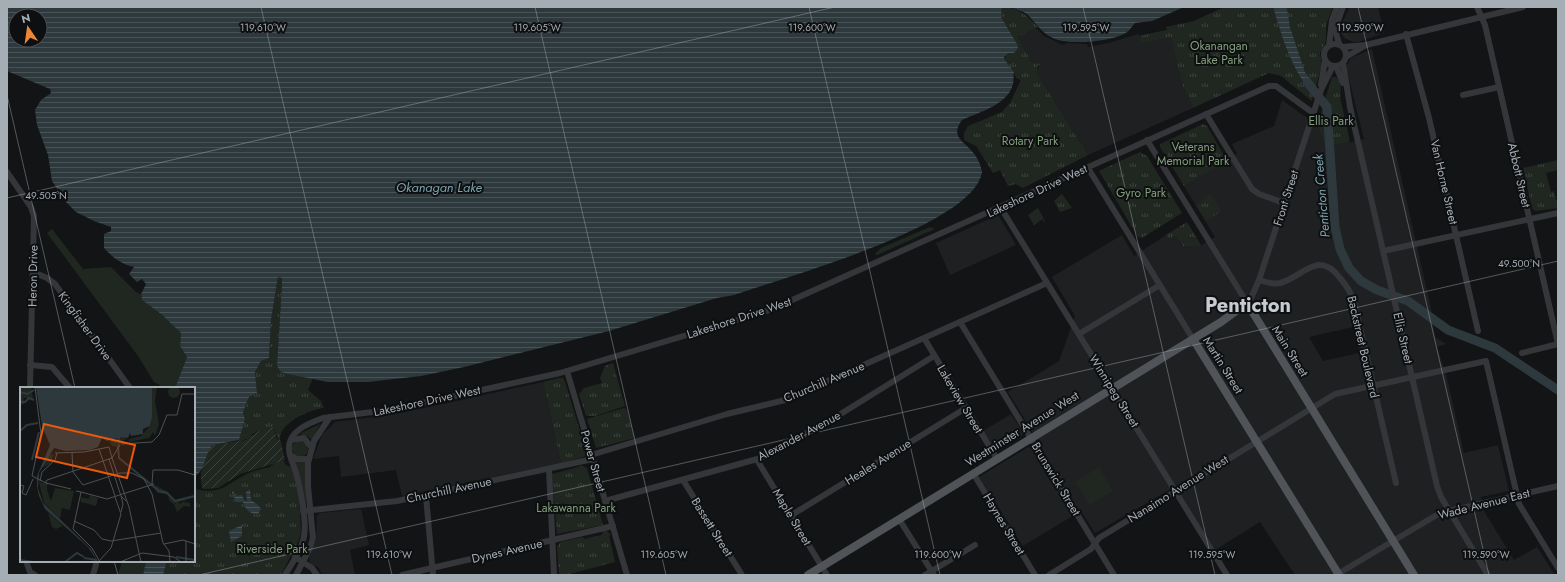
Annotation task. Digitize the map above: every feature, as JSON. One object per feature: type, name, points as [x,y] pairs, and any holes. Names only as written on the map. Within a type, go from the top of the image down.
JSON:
[{"type":"main road","name":"Westminster Avenue West","points":[[808,575],[1193,339],[1243,308],[1247,303]]},
{"type":"main road","name":"Main Street","points":[[1247,303],[1414,575]]},
{"type":"main road","name":"Martin Street","points":[[1193,339],[1338,575]]},
{"type":"street","points":[[1337,7],[1332,20],[1329,46],[1324,54],[1325,61],[1334,66],[1345,60],[1366,44]]},
{"type":"street","points":[[1343,7],[1335,29],[1341,46],[1346,52],[1345,60]]},
{"type":"street","name":"Abbott Street","points":[[1477,7],[1481,17],[1499,87],[1558,344]]},
{"type":"street","points":[[1329,46],[1366,44],[1523,7]]},
{"type":"street","name":"Van Horne Street","points":[[1406,34],[1429,118],[1478,331]]},
{"type":"street","name":"Ellis Street","points":[[1345,60],[1346,89]]},
{"type":"street","name":"Front Street","points":[[1247,303],[1259,280],[1317,103],[1321,90],[1325,61]]},
{"type":"street","name":"Ellis Street","points":[[1334,66],[1346,89],[1437,486],[1449,511],[1488,575]]},
{"type":"street","name":"Front Street","points":[[1321,90],[1334,66]]},
{"type":"street","name":"Lakeshore Drive West","points":[[292,440],[303,427],[323,418],[389,410],[567,371],[780,307],[1001,208],[1147,140],[1272,85],[1276,86],[1313,113]]},
{"type":"street","points":[[1463,95],[1499,87]]},
{"type":"street","points":[[1206,114],[1252,189],[1259,194],[1284,203]]},
{"type":"street","name":"Main Street","points":[[1147,140],[1240,289],[1247,303]]},
{"type":"street","name":"Martin Street","points":[[1088,168],[1193,339]]},
{"type":"street","name":"Heron Drive","points":[[7,172],[13,184],[31,208],[34,216],[30,387]]},
{"type":"street","name":"Winnipeg Street","points":[[1001,208],[1227,575]]},
{"type":"street","points":[[1383,251],[1449,235],[1456,236],[1558,213]]},
{"type":"street","name":"Backstreet Boulevard","points":[[1259,280],[1279,284],[1313,266],[1324,266],[1332,268],[1352,294],[1396,484]]},
{"type":"street","name":"Kingfisher Drive","points":[[33,272],[48,278],[54,284],[129,387]]},
{"type":"street","name":"Churchill Avenue","points":[[303,512],[397,501],[426,496],[548,469],[592,457],[727,414],[785,400],[1047,283]]},
{"type":"street","points":[[1079,334],[1160,285]]},
{"type":"street","points":[[1240,289],[1248,293],[1256,288]]},
{"type":"street","name":"Brunswick Street","points":[[960,322],[1114,575]]},
{"type":"street","name":"Lakeview Street","points":[[924,338],[997,458]]},
{"type":"street","points":[[1522,353],[1558,344]]},
{"type":"street","name":"Alexander Avenue","points":[[605,501],[757,460],[831,420],[934,356]]},
{"type":"street","name":"Nanaimo Avenue West","points":[[1049,575],[1091,549],[1099,538],[1256,441],[1339,392],[1412,378],[1486,361],[1517,495]]},
{"type":"street","points":[[30,365],[52,367],[69,387]]},
{"type":"street","name":"Power Street","points":[[567,371],[627,575]]},
{"type":"street","name":"Heales Avenue","points":[[790,516],[966,408]]},
{"type":"street","points":[[296,575],[313,538],[312,510],[308,481],[309,459],[317,436],[330,418]]},
{"type":"street","points":[[285,575],[295,558],[304,537],[303,512],[298,482],[289,448],[292,440],[304,438],[312,448]]},
{"type":"street","points":[[290,455],[297,459],[309,459]]},
{"type":"street","name":"Maple Street","points":[[757,460],[827,575]]},
{"type":"street","points":[[548,469],[554,575]]},
{"type":"street","name":"Haynes Street","points":[[973,473],[1035,575]]},
{"type":"street","name":"Bassett Street","points":[[683,480],[742,575]]},
{"type":"street","name":"Wade Avenue East","points":[[1338,575],[1434,515],[1558,486]]},
{"type":"street","points":[[1517,495],[1519,504],[1558,568]]},
{"type":"street","points":[[426,496],[433,575]]},
{"type":"street","points":[[900,519],[933,573]]},
{"type":"street","name":"Dynes Avenue","points":[[402,575],[613,526]]},
{"type":"street","points":[[925,575],[933,573],[976,544]]},
{"type":"street","points":[[295,558],[312,568],[317,575]]},
{"type":"street","points":[[26,562],[30,572],[35,575]]},
{"type":"street","points":[[93,575],[96,562]]},
{"type":"shaded area","points":[[1350,7],[1378,7],[1384,33],[1358,42],[1344,38],[1341,32],[1341,25]]},
{"type":"shaded area","points":[[1169,26],[1182,84],[1193,108],[1088,155],[1037,73],[1037,69],[1040,65],[1032,63],[1018,37],[1036,28],[1044,36],[1063,45],[1067,43],[1087,44],[1088,47],[1112,42],[1138,34],[1139,36],[1167,30],[1166,27]]},
{"type":"shaded area","points":[[1372,49],[1431,308],[1435,337],[1446,344],[1437,347],[1447,378],[1464,453],[1498,445],[1509,491],[1481,497],[1484,511],[1514,560],[1537,547],[1555,575],[1295,575],[1260,522],[1215,550],[1176,486],[1095,533],[1081,511],[1023,546],[979,477],[1038,441],[1008,392],[1059,361],[1075,316],[1052,277],[1122,235],[1134,256],[1166,235],[1170,240],[1176,236],[1182,245],[1187,246],[1200,246],[1215,237],[1184,186],[1237,154],[1232,144],[1274,126],[1282,100],[1317,125],[1321,131],[1338,145],[1364,139],[1346,67],[1351,58]],"holes":[[[1353,327],[1359,353],[1323,361],[1309,337]]]},
{"type":"shaded area","points":[[998,215],[1016,245],[950,275],[936,243]]},
{"type":"shaded area","points":[[543,382],[561,463],[402,496],[396,470],[341,477],[339,456],[313,459],[322,435],[335,422],[396,414]]},
{"type":"shaded area","points":[[1011,414],[1024,434],[997,451],[983,431]]},
{"type":"shaded area","points":[[361,509],[369,545],[350,550],[355,575],[322,575],[319,568],[310,563],[309,558],[316,540],[317,516],[320,513]]},
{"type":"green space","name":"Rotary Park","points":[[1002,7],[1018,10],[1038,27],[1018,37],[1032,63],[1041,64],[1037,67],[1037,73],[1088,155],[1023,188],[1016,184],[1008,186],[1000,170],[993,173],[976,146],[964,140],[964,133],[968,126],[1002,112],[1010,103],[1021,80],[1016,78],[1014,72],[1005,60],[1006,54],[1011,52],[1017,44],[1001,17]]},
{"type":"green space","name":"Okanangan Lake Park","points":[[1224,7],[1273,7],[1288,53],[1299,75],[1313,95],[1312,101],[1281,76],[1269,73],[1193,108],[1182,84],[1171,37],[1141,43],[1139,36],[1167,30],[1166,27],[1194,21]]},
{"type":"green space","points":[[1286,7],[1333,7],[1326,25],[1326,41],[1320,53],[1322,66],[1316,86],[1305,72],[1290,27]]},
{"type":"green space","points":[[1343,20],[1347,23],[1343,30],[1355,42],[1347,39],[1342,34],[1341,25]]},
{"type":"green space","name":"Ellis Park","points":[[1332,77],[1336,77],[1340,84],[1340,97],[1350,142],[1338,145],[1325,142],[1317,125]]},
{"type":"green space","name":"Veterans Memorial Park","points":[[1203,124],[1207,126],[1225,157],[1221,160],[1223,163],[1184,186],[1160,147],[1160,144]]},
{"type":"green space","name":"Gyro Park","points":[[1140,152],[1147,156],[1182,213],[1142,238],[1138,237],[1099,171]]},
{"type":"green space","points":[[1558,160],[1558,170],[1546,173],[1551,192],[1554,191],[1556,200],[1558,200],[1558,208],[1535,211],[1532,208],[1523,168]]},
{"type":"green space","points":[[1062,194],[1072,208],[1060,212],[1054,201]]},
{"type":"green space","points":[[1210,194],[1221,210],[1206,221],[1196,205]]},
{"type":"green space","points":[[1038,208],[1045,221],[1044,223],[1043,219],[1034,225],[1028,215]]},
{"type":"green space","points":[[1187,222],[1201,245],[1200,246],[1183,246],[1176,236],[1170,240],[1166,235]]},
{"type":"green space","points":[[930,227],[935,229],[877,255],[875,254],[881,248]]},
{"type":"green space","points":[[52,229],[83,269],[111,267],[136,292],[141,294],[142,300],[161,314],[181,333],[180,346],[187,357],[175,387],[163,387],[154,382],[138,356],[47,233]]},
{"type":"green space","points":[[278,277],[282,277],[282,283],[277,366],[288,374],[313,378],[308,390],[321,401],[324,408],[311,411],[296,418],[284,428],[280,440],[278,440],[274,427],[263,428],[251,435],[252,437],[238,442],[245,419],[243,413],[246,404],[249,397],[257,393],[255,372],[261,361],[269,358],[271,320]]},
{"type":"green space","points":[[613,363],[625,406],[595,416],[586,416],[579,394],[584,388],[602,383],[600,378],[605,366]]},
{"type":"green space","points":[[563,378],[565,382],[587,454],[584,457],[561,463],[543,382]]},
{"type":"green space","points":[[624,408],[627,410],[635,438],[596,448],[587,419]]},
{"type":"green space","points":[[320,424],[312,440],[307,436],[299,434]]},
{"type":"green space","points":[[274,427],[277,440],[280,440],[281,442],[285,460],[240,474],[218,488],[203,489],[201,484],[202,466],[213,445],[246,440],[263,428]]},
{"type":"green space","points":[[297,441],[303,441],[308,446],[306,455],[303,457],[297,457],[292,452],[292,446]]},
{"type":"green space","name":"Riverside Park","points":[[283,460],[286,465],[293,468],[299,498],[301,532],[299,540],[281,575],[163,575],[167,562],[195,562],[195,489],[203,491],[216,490],[227,486],[247,474],[271,467],[274,463]]},
{"type":"green space","points":[[294,461],[306,461],[306,506],[304,506]]},
{"type":"green space","name":"Lakawanna Park","points":[[582,466],[587,468],[603,525],[557,534],[552,474]]},
{"type":"green space","points":[[1099,467],[1113,491],[1090,505],[1075,482]]},
{"type":"green space","name":"Lakawanna Park","points":[[603,531],[607,531],[611,535],[609,536],[615,562],[566,575],[559,574],[557,548],[560,542],[602,535]]},
{"type":"green space","points":[[122,562],[146,562],[143,575],[118,575]]},
{"type":"water","name":"Okanagan Lake","points":[[7,7],[1002,7],[1001,17],[1018,48],[1014,53],[1008,53],[1004,57],[1014,72],[1013,84],[1010,91],[999,103],[962,120],[957,130],[958,137],[974,154],[982,172],[971,192],[947,212],[913,230],[831,263],[734,295],[717,298],[609,331],[464,367],[421,376],[368,382],[328,382],[281,372],[277,366],[282,283],[282,278],[278,277],[271,320],[269,358],[261,361],[255,372],[257,393],[249,397],[246,404],[243,413],[245,419],[239,440],[213,445],[201,470],[195,476],[195,387],[175,387],[187,357],[180,346],[181,333],[161,314],[142,300],[141,294],[146,284],[142,279],[137,282],[129,274],[134,267],[118,260],[104,248],[104,234],[111,231],[111,227],[76,212],[66,202],[52,181],[48,155],[37,125],[35,110],[41,100],[51,93],[50,89],[7,71]]},
{"type":"water","points":[[1010,7],[1184,7],[1152,21],[1135,23],[1128,31],[1112,38],[1092,42],[1071,42],[1050,37],[1027,14]]},
{"type":"water","points":[[1273,7],[1286,7],[1287,9],[1290,27],[1305,72],[1316,86],[1313,95],[1299,75],[1288,53]]},
{"type":"water","points":[[250,489],[251,500],[261,509],[258,514],[253,514],[249,511],[243,502],[232,502],[235,499],[232,492],[233,491],[236,496],[242,495],[244,500],[247,501],[246,492]]},
{"type":"water","points":[[242,525],[242,536],[231,542],[229,531]]},
{"type":"water","points":[[146,562],[167,562],[163,575],[143,575]]},
{"type":"waterway","name":"Penticton Creek","points":[[1307,82],[1327,107],[1335,227],[1340,249],[1349,268],[1361,281],[1377,290],[1408,301],[1448,330],[1495,348],[1558,390]]},
{"type":"district","name":"Penticton","points":[[1248,305]]}]
